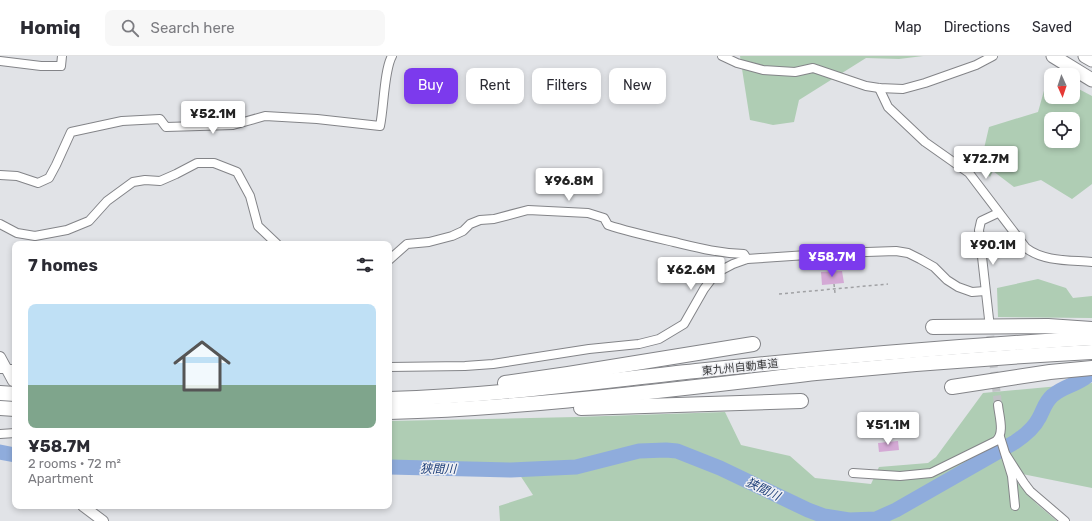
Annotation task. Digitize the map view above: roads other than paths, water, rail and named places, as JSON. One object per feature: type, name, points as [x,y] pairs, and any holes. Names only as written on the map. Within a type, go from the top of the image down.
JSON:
[{"type":"highway","points":[[1054,56],[1092,80]]},
{"type":"highway","points":[[1057,56],[1092,73]]},
{"type":"highway","points":[[1085,56],[1092,60]]},
{"type":"highway","points":[[933,327],[1048,326],[1092,329]]},
{"type":"highway","name":"東九州自動車道","points":[[392,412],[463,409],[605,397],[1050,347],[1092,338]]},
{"type":"highway","points":[[392,394],[477,386],[568,374],[753,344]]},
{"type":"highway","name":"東九州自動車道","points":[[392,399],[530,390],[809,360],[969,346],[1050,347],[1092,352]]},
{"type":"highway","points":[[952,387],[1050,372],[1092,368]]},
{"type":"highway","points":[[0,394],[12,389]]},
{"type":"highway","points":[[463,409],[534,410],[801,401]]},
{"type":"highway","points":[[0,408],[12,409]]},
{"type":"street","points":[[0,61],[41,66],[61,66],[62,56]]},
{"type":"street","points":[[0,175],[17,176],[38,183],[49,178],[71,132],[122,121],[160,119],[166,127],[232,125],[265,116],[317,119],[380,126],[388,65],[392,56]]},
{"type":"street","points":[[722,56],[737,63],[763,70],[795,72],[813,68],[866,86],[879,88],[903,88],[925,83],[976,65],[993,56]]},
{"type":"street","points":[[879,88],[888,107],[925,142],[969,173],[1026,248],[1034,254],[1048,258],[1092,262]]},
{"type":"street","points":[[0,224],[17,233],[35,236],[68,230],[90,221],[107,201],[133,182],[145,180],[160,181],[176,174],[196,162],[214,163],[237,172],[250,196],[258,226],[274,241]]},
{"type":"street","points":[[392,257],[407,244],[429,242],[452,236],[463,231],[470,224],[480,220],[494,219],[528,210],[588,213],[604,218],[608,225],[626,231],[697,248],[723,253],[744,254],[747,260]]},
{"type":"street","points":[[989,319],[979,230],[981,221],[998,213]]},
{"type":"street","points":[[392,367],[466,366],[493,364],[589,349],[639,344],[659,339],[684,324],[704,289],[716,273],[733,264],[747,260],[845,252],[896,251],[908,253],[934,267],[947,280],[958,287],[972,292],[986,292]]},
{"type":"street","points":[[0,357],[8,369],[12,382]]},
{"type":"street","points":[[998,405],[1001,432],[1000,438],[1012,476],[1015,506]]},
{"type":"street","points":[[0,434],[12,433]]},
{"type":"street","points":[[853,473],[900,476],[931,473],[1000,438]]},
{"type":"street","points":[[1006,455],[1030,491],[1065,521]]},
{"type":"street","points":[[87,509],[104,521]]},
{"type":"waterway","name":"狭間川","points":[[392,467],[511,470],[576,467],[639,451],[677,451],[720,468],[808,510],[824,516],[849,520],[876,519],[896,510],[1015,442],[1034,425],[1052,396],[1062,389],[1082,380],[1092,372]]},
{"type":"waterway","name":"狭間川","points":[[0,452],[12,454]]},
{"type":"tunnel","points":[[989,324],[998,405]]}]
